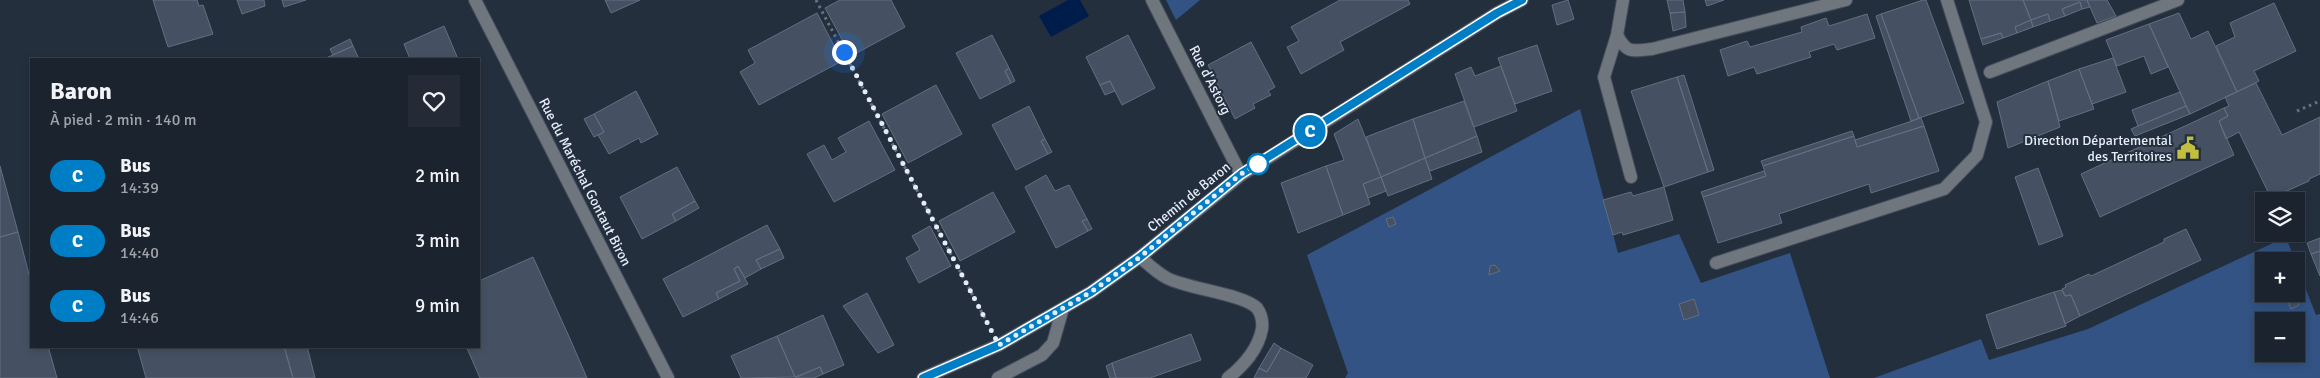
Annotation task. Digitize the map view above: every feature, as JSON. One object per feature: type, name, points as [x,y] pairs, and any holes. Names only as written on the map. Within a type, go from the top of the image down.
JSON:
[{"type":"street","name":"Rue du Maréchal Gontaut Biron","points":[[475,0],[668,378]]},
{"type":"street","name":"Rue d'Astorg","points":[[1152,0],[1241,174]]},
{"type":"street","name":"Chemin de Baron","points":[[923,378],[999,345],[1091,292],[1140,257],[1241,174],[1497,13],[1522,0]]},
{"type":"street","points":[[1623,0],[1617,35],[1604,77],[1631,177]]},
{"type":"street","points":[[1617,35],[1623,46],[1632,51],[1652,49],[1846,0]]},
{"type":"street","points":[[1716,263],[1944,189],[1977,155],[1986,122],[1947,0]]},
{"type":"street","points":[[1990,72],[2178,0]]},
{"type":"street","points":[[1140,257],[1166,278],[1186,286],[1248,302],[1257,309],[1263,320],[1260,340],[1244,364],[1228,378]]},
{"type":"street","points":[[998,378],[1042,355],[1053,343],[1063,308]]},
{"type":"path","points":[[816,0],[999,345]]},
{"type":"path","points":[[2297,111],[2320,101]]},
{"type":"shaded area","points":[[1068,0],[1080,0],[1089,16],[1051,37],[1039,16]]},
{"type":"shaded area","points":[[1166,0],[1200,0],[1176,20]]},
{"type":"shaded area","points":[[1580,109],[1618,253],[1679,234],[1701,283],[1790,253],[1830,378],[1345,378],[1348,373],[1307,255]]},
{"type":"shaded area","points":[[2275,242],[2288,242],[2292,252],[2255,252],[2255,302],[2305,302],[2305,287],[2316,315],[2320,314],[2320,378],[1874,378],[1981,339],[1989,360],[2088,329]]},
{"type":"building","points":[[153,0],[197,0],[199,6],[203,5],[213,34],[168,47]]},
{"type":"building","points":[[237,0],[264,0],[265,6],[242,14]]},
{"type":"building","points":[[282,0],[306,0],[284,7]]},
{"type":"building","points":[[605,0],[640,0],[611,13]]},
{"type":"building","points":[[840,0],[891,0],[905,27],[851,56],[825,8]]},
{"type":"building","points":[[1340,0],[1408,0],[1410,4],[1340,42],[1344,50],[1301,74],[1287,47],[1299,41],[1291,27]]},
{"type":"building","points":[[1568,0],[1574,19],[1557,25],[1552,5]]},
{"type":"building","points":[[1667,0],[1683,0],[1685,12],[1670,13]]},
{"type":"building","points":[[1705,0],[1724,0],[1707,6]]},
{"type":"building","points":[[1926,0],[1964,103],[1919,118],[1881,14]]},
{"type":"building","points":[[1969,0],[2023,0],[2031,20],[2015,27],[2017,33],[2003,38],[2001,33],[1981,39]]},
{"type":"building","points":[[2023,0],[2087,0],[2090,7],[2082,9],[2080,2],[2062,9],[2065,16],[2050,21],[2048,14],[2031,20]]},
{"type":"building","points":[[2087,0],[2107,0],[2116,16],[2097,23]]},
{"type":"building","points":[[2080,2],[2082,9],[2065,16],[2062,9]]},
{"type":"building","points":[[2274,3],[2296,51],[2254,71],[2259,81],[2237,92],[2216,46],[2235,37],[2230,23]]},
{"type":"building","points":[[1685,12],[1686,27],[1673,31],[1670,13]]},
{"type":"building","points":[[817,13],[842,61],[759,105],[740,72],[755,63],[748,50]]},
{"type":"building","points":[[2179,13],[2191,39],[2208,31],[2237,92],[2190,114],[2149,24]]},
{"type":"building","points":[[1867,14],[1875,38],[1837,50],[1834,44],[1809,52],[1811,57],[1757,74],[1754,67],[1728,76],[1720,50],[1747,41],[1750,47],[1802,32],[1801,27],[1826,18],[1829,26]]},
{"type":"building","points":[[1881,14],[1919,118],[1911,121],[1876,16]]},
{"type":"building","points":[[2048,14],[2050,21],[2033,27],[2031,20]]},
{"type":"building","points":[[2031,20],[2033,27],[2017,33],[2015,27]]},
{"type":"building","points":[[2149,24],[2168,67],[2151,74],[2144,56],[2117,66],[2106,40]]},
{"type":"building","points":[[444,26],[458,58],[410,58],[404,44]]},
{"type":"building","points":[[2001,33],[2003,38],[1983,45],[1981,39]]},
{"type":"building","points":[[992,35],[1009,68],[1005,71],[1011,83],[980,99],[956,53]]},
{"type":"building","points":[[1128,35],[1155,88],[1122,105],[1110,81],[1100,85],[1086,57]]},
{"type":"building","points":[[350,39],[353,46],[333,55],[330,49]]},
{"type":"building","points":[[1251,42],[1275,87],[1268,91],[1271,95],[1253,104],[1255,108],[1235,119],[1208,65]]},
{"type":"building","points":[[1537,45],[1552,91],[1515,104],[1498,58]]},
{"type":"building","points":[[353,46],[359,58],[326,58]]},
{"type":"building","points":[[2113,58],[2126,92],[2092,104],[2079,69]]},
{"type":"building","points":[[1501,66],[1517,111],[1474,127],[1455,74],[1471,67],[1475,76]]},
{"type":"building","points":[[1009,68],[1015,81],[1011,83],[1005,71]]},
{"type":"building","points":[[2079,69],[2094,109],[2059,121],[2048,81]]},
{"type":"building","points":[[1684,75],[1714,170],[1708,172],[1677,77]]},
{"type":"building","points":[[1677,77],[1708,172],[1664,187],[1631,91]]},
{"type":"building","points":[[1110,81],[1115,91],[1105,95],[1100,85]]},
{"type":"building","points":[[2048,81],[2060,127],[2008,148],[1997,102]]},
{"type":"building","points":[[2256,83],[2282,135],[2320,117],[2320,174],[2284,192],[2268,192],[2239,132],[2226,139],[2219,121],[2228,116],[2224,108],[2229,106],[2225,97]]},
{"type":"building","points":[[936,85],[962,134],[908,163],[882,114]]},
{"type":"building","points":[[636,91],[658,134],[641,143],[639,138],[609,154],[598,135],[604,132],[594,114]]},
{"type":"building","points":[[2180,92],[2186,106],[2138,126],[2132,110]]},
{"type":"building","points":[[1464,101],[1477,136],[1425,158],[1413,119]]},
{"type":"building","points":[[1029,106],[1045,139],[1041,141],[1048,154],[1016,170],[992,125]]},
{"type":"building","points":[[2186,106],[2190,114],[2135,136],[2131,129]]},
{"type":"building","points":[[2224,108],[2228,116],[2219,121],[2234,155],[2100,217],[2081,174]]},
{"type":"building","points":[[594,114],[604,132],[594,137],[584,119]]},
{"type":"building","points":[[1921,118],[1924,126],[1857,147],[1855,140]]},
{"type":"building","points":[[1358,119],[1381,177],[1363,184],[1370,204],[1343,215],[1326,166],[1344,160],[1334,134]]},
{"type":"building","points":[[1413,119],[1425,158],[1381,177],[1366,137]]},
{"type":"building","points":[[869,121],[895,170],[834,202],[807,154],[824,145],[832,160],[846,152],[838,138]]},
{"type":"building","points":[[1924,126],[1939,171],[1871,193],[1869,184],[1779,214],[1782,223],[1718,243],[1703,197],[1766,176],[1763,166],[1854,136],[1857,147]]},
{"type":"building","points":[[1852,131],[1854,136],[1763,166],[1761,161]]},
{"type":"building","points":[[1477,136],[1482,152],[1430,171],[1425,158]]},
{"type":"building","points":[[1045,139],[1052,152],[1048,154],[1041,141]]},
{"type":"building","points":[[1425,158],[1432,179],[1388,196],[1381,177]]},
{"type":"building","points":[[0,166],[18,232],[0,237]]},
{"type":"building","points":[[1326,166],[1343,215],[1298,233],[1281,183]]},
{"type":"building","points":[[677,167],[695,201],[672,214],[676,221],[642,239],[620,197]]},
{"type":"building","points":[[2038,168],[2063,236],[2039,245],[2015,177]]},
{"type":"building","points":[[1764,171],[1766,176],[1703,197],[1701,192]]},
{"type":"building","points":[[1046,175],[1055,191],[1069,185],[1087,219],[1082,221],[1088,231],[1056,248],[1025,187]]},
{"type":"building","points":[[1381,177],[1386,191],[1368,198],[1363,184]]},
{"type":"building","points":[[1664,187],[1673,220],[1623,235],[1622,232],[1613,235],[1603,200],[1631,192],[1633,196]]},
{"type":"building","points":[[993,192],[1015,232],[960,261],[939,221]]},
{"type":"building","points":[[695,201],[699,208],[676,221],[672,214]]},
{"type":"building","points":[[1393,217],[1396,224],[1389,227],[1386,219]]},
{"type":"building","points":[[1087,219],[1092,229],[1088,231],[1082,221]]},
{"type":"building","points":[[767,225],[780,249],[756,260],[761,269],[745,278],[738,266],[734,269],[740,281],[716,293],[719,299],[683,317],[663,279]]},
{"type":"building","points":[[930,226],[951,266],[919,283],[906,258],[920,250],[912,236]]},
{"type":"building","points":[[2186,229],[2201,260],[2080,316],[2071,295],[2065,296],[2062,289],[2066,287],[2065,285],[2089,274],[2091,276],[2164,242],[2164,239]]},
{"type":"building","points":[[18,232],[30,278],[30,348],[49,348],[57,378],[0,378],[0,237]]},
{"type":"building","points":[[2320,238],[2320,251],[2311,254],[2307,243]]},
{"type":"building","points":[[780,249],[784,258],[761,269],[756,260]]},
{"type":"building","points":[[2320,251],[2320,276],[2311,254]]},
{"type":"building","points":[[533,257],[587,378],[480,378],[467,348],[480,348],[480,281]]},
{"type":"building","points":[[1495,265],[1500,271],[1489,275],[1490,266]]},
{"type":"building","points":[[738,266],[748,284],[719,299],[716,293],[740,281],[734,269]]},
{"type":"building","points":[[2062,290],[2065,296],[2071,295],[2080,316],[2065,324],[2054,292]]},
{"type":"building","points":[[2054,292],[2066,326],[1997,349],[1986,315]]},
{"type":"building","points":[[867,293],[894,345],[878,353],[843,306]]},
{"type":"building","points":[[1694,299],[1699,315],[1684,320],[1679,304]]},
{"type":"building","points":[[2288,302],[2298,302],[2299,305],[2291,309]]},
{"type":"building","points":[[823,315],[844,365],[823,374],[820,367],[795,377],[777,336]]},
{"type":"building","points":[[1191,334],[1201,360],[1150,378],[1116,378],[1112,363]]},
{"type":"building","points":[[777,336],[795,377],[741,378],[731,356]]},
{"type":"building","points":[[1274,343],[1281,348],[1267,372],[1259,368]]},
{"type":"building","points":[[138,348],[285,348],[293,378],[146,378]]},
{"type":"building","points":[[285,348],[308,348],[315,378],[293,378]]},
{"type":"building","points":[[1281,348],[1313,365],[1306,378],[1254,378],[1259,368],[1267,372]]},
{"type":"building","points":[[1112,363],[1116,378],[1110,378],[1106,366]]},
{"type":"building","points":[[820,367],[823,374],[814,378],[795,378]]},
{"type":"bus line","name":"C","points":[[923,378],[999,345],[1091,292],[1140,257],[1241,174],[1497,13],[1522,0]]},
{"type":"place","name":"Direction Départemental des Territoires","points":[[2188,148]]},
{"type":"route","points":[[844,52],[999,345],[1091,292],[1140,257],[1241,174],[1258,164]]}]
